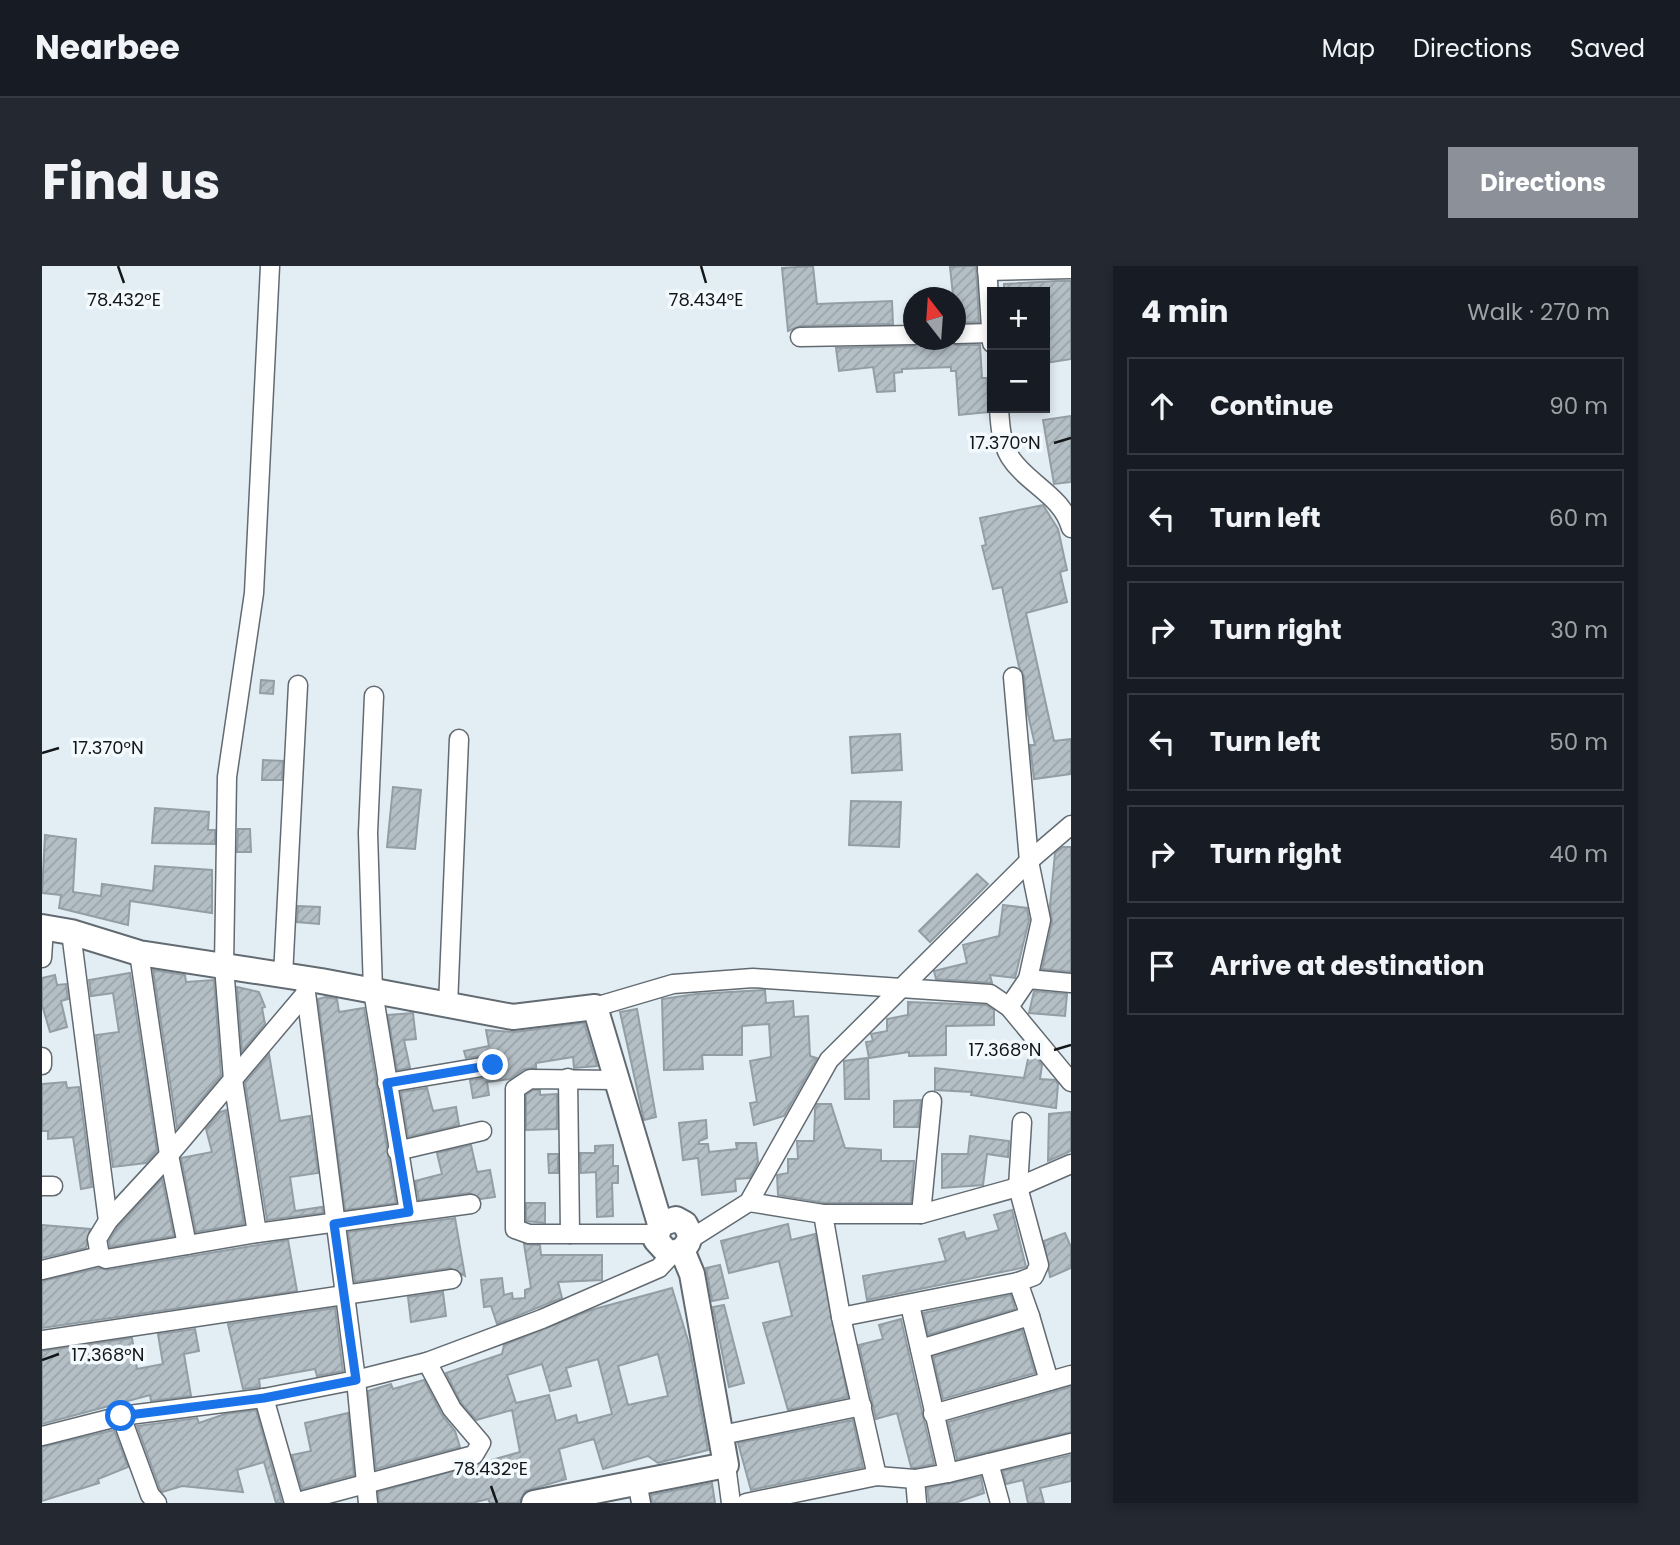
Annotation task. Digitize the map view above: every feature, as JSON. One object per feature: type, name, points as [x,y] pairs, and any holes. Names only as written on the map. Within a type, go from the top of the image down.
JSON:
[{"type":"street","points":[[257,1233],[233,1080],[224,966],[228,777],[254,593],[270,266]]},
{"type":"street","points":[[988,287],[987,269],[1071,269]]},
{"type":"street","points":[[800,337],[903,335]]},
{"type":"street","points":[[966,335],[987,337]]},
{"type":"street","points":[[1000,413],[1002,438],[1011,458],[1061,506],[1070,521]]},
{"type":"street","points":[[1009,1007],[1028,979],[1041,920],[1029,861],[1013,677]]},
{"type":"street","points":[[298,685],[298,983],[356,1380],[367,1495]]},
{"type":"street","points":[[374,696],[368,833],[373,991],[409,1212]]},
{"type":"street","points":[[448,1006],[459,739]]},
{"type":"street","points":[[42,1436],[121,1416],[264,1398],[356,1380],[427,1362],[542,1319],[659,1268],[681,1247],[749,1202],[829,1060],[1029,861],[1071,825]]},
{"type":"street","points":[[42,958],[43,927],[71,932],[139,953],[224,966],[298,983],[373,991],[513,1017],[595,1007],[673,984],[740,979],[902,986],[990,994],[1009,1007],[1071,1083]]},
{"type":"street","points":[[71,932],[108,1221]]},
{"type":"street","points":[[139,953],[169,1155],[187,1245]]},
{"type":"street","points":[[1028,979],[1071,983]]},
{"type":"street","points":[[100,1256],[97,1239],[108,1221],[233,1080],[298,983]]},
{"type":"street","points":[[595,1007],[658,1229]]},
{"type":"street","points":[[42,1057],[42,1065]]},
{"type":"street","points":[[387,1083],[493,1065]]},
{"type":"street","points":[[615,1080],[568,1077],[530,1079],[515,1089],[515,1229],[529,1234],[658,1229],[670,1219],[681,1221],[688,1229],[681,1247],[692,1274],[722,1435],[731,1503]]},
{"type":"street","points":[[568,1077],[570,1234]]},
{"type":"street","points":[[921,1214],[932,1101]]},
{"type":"street","points":[[841,1317],[910,1305],[1018,1282],[1034,1276],[1039,1265],[1018,1187],[1021,1122]]},
{"type":"street","points":[[397,1151],[482,1131]]},
{"type":"street","points":[[749,1202],[823,1214],[921,1214],[1018,1187],[1071,1164]]},
{"type":"street","points":[[42,1270],[100,1256],[106,1259],[257,1233],[471,1204]]},
{"type":"street","points":[[823,1214],[841,1317],[877,1476]]},
{"type":"street","points":[[42,1340],[452,1279]]},
{"type":"street","points":[[1018,1282],[1049,1381]]},
{"type":"street","points":[[910,1305],[948,1473]]},
{"type":"street","points":[[920,1349],[1030,1316]]},
{"type":"street","points":[[264,1398],[293,1503],[367,1495],[474,1455],[481,1443],[452,1409],[427,1362]]},
{"type":"street","points":[[933,1414],[1071,1374]]},
{"type":"street","points":[[722,1435],[862,1406]]},
{"type":"street","points":[[121,1416],[150,1495],[157,1503]]},
{"type":"street","points":[[746,1503],[799,1498],[877,1476],[915,1479],[948,1473],[1071,1443]]},
{"type":"street","points":[[989,1463],[1000,1503]]},
{"type":"street","points":[[534,1503],[639,1492],[726,1465]]},
{"type":"street","points":[[915,1479],[917,1503]]},
{"type":"building","points":[[813,266],[817,304],[892,301],[893,324],[800,326],[788,331],[782,268]]},
{"type":"building","points":[[976,266],[979,322],[966,323],[966,287],[952,287],[950,267]]},
{"type":"building","points":[[1071,281],[1071,359],[1050,362],[1050,287],[1004,287],[1004,284]]},
{"type":"building","points":[[966,345],[980,345],[982,378],[987,378],[987,412],[959,415],[956,371],[951,371],[951,367],[902,369],[902,372],[894,373],[895,391],[877,392],[873,367],[839,371],[836,348],[903,346],[903,350],[966,350]]},
{"type":"building","points":[[1071,416],[1071,482],[1054,484],[1043,420]]},
{"type":"building","points":[[1043,505],[1058,529],[1067,570],[1060,572],[1067,602],[1026,613],[1054,741],[1071,739],[1071,774],[1034,779],[1030,745],[1035,745],[1027,710],[1024,676],[1019,667],[1002,587],[993,589],[982,546],[986,545],[980,518]]},
{"type":"building","points":[[261,680],[274,681],[273,694],[260,693]]},
{"type":"building","points":[[900,734],[902,770],[852,773],[850,737]]},
{"type":"building","points":[[263,760],[283,761],[282,780],[262,780]]},
{"type":"building","points":[[393,787],[421,790],[415,849],[387,847]]},
{"type":"building","points":[[851,801],[901,802],[899,847],[849,845]]},
{"type":"building","points":[[155,808],[209,812],[208,830],[215,830],[215,844],[152,843]]},
{"type":"building","points":[[238,829],[250,829],[251,852],[237,852]]},
{"type":"building","points":[[45,835],[76,839],[73,892],[101,896],[102,884],[153,891],[155,866],[212,870],[212,913],[130,901],[128,925],[59,908],[61,895],[42,893]]},
{"type":"building","points":[[1063,847],[1071,847],[1071,972],[1042,969],[1052,922],[1050,906],[1055,853]]},
{"type":"building","points":[[977,874],[988,884],[930,942],[919,931]]},
{"type":"building","points":[[1003,905],[1027,908],[1029,920],[1015,978],[990,975],[992,983],[936,979],[934,971],[967,963],[963,945],[999,936]]},
{"type":"building","points":[[298,906],[320,907],[319,924],[297,922]]},
{"type":"building","points":[[153,970],[185,975],[186,982],[214,980],[221,1076],[177,1128]]},
{"type":"building","points":[[130,973],[157,1151],[146,1163],[113,1167],[96,1035],[119,1032],[113,993],[91,996],[89,980]]},
{"type":"building","points":[[55,975],[57,985],[66,984],[68,999],[61,1001],[67,1027],[50,1032],[42,1005],[42,978]]},
{"type":"building","points":[[237,987],[259,992],[265,1007],[262,1008],[265,1024],[242,1051]]},
{"type":"building","points":[[765,990],[766,1003],[793,1001],[794,1017],[808,1016],[810,1056],[817,1058],[784,1116],[754,1125],[750,1103],[757,1102],[750,1061],[771,1057],[769,1024],[742,1026],[742,1055],[702,1055],[703,1069],[664,1070],[662,999]]},
{"type":"building","points":[[1034,991],[1067,994],[1065,1016],[1029,1013]]},
{"type":"building","points":[[318,999],[337,999],[339,1012],[364,1008],[396,1203],[345,1210]]},
{"type":"building","points":[[908,1002],[986,1005],[994,1010],[994,1025],[946,1026],[946,1055],[909,1056],[909,1052],[869,1058],[866,1042],[873,1041],[871,1034],[887,1031],[887,1019],[908,1015]]},
{"type":"building","points":[[637,1009],[656,1117],[644,1120],[620,1012]]},
{"type":"building","points":[[413,1013],[416,1039],[404,1040],[410,1068],[397,1070],[388,1015]]},
{"type":"building","points":[[584,1023],[597,1066],[574,1068],[573,1057],[536,1063],[536,1068],[524,1069],[510,1079],[487,1082],[489,1095],[473,1098],[470,1080],[496,1076],[504,1068],[502,1058],[496,1054],[466,1058],[464,1051],[489,1046],[486,1030],[515,1032]]},
{"type":"building","points":[[1030,1050],[1042,1065],[1040,1079],[1055,1080],[1058,1084],[1056,1108],[971,1095],[972,1092],[935,1090],[935,1068],[1024,1078]]},
{"type":"building","points":[[269,1054],[280,1121],[310,1116],[318,1173],[290,1177],[295,1211],[322,1207],[323,1213],[267,1220],[245,1083]]},
{"type":"building","points":[[868,1058],[869,1099],[845,1099],[844,1061]]},
{"type":"building","points":[[66,1082],[67,1088],[79,1087],[92,1187],[81,1189],[73,1137],[48,1139],[48,1131],[42,1131],[42,1084]]},
{"type":"building","points":[[427,1088],[433,1111],[456,1107],[459,1125],[408,1137],[401,1092]]},
{"type":"building","points":[[533,1090],[540,1090],[540,1095],[557,1094],[557,1129],[526,1130],[526,1095]]},
{"type":"building","points":[[921,1100],[918,1127],[894,1127],[894,1101]]},
{"type":"building","points":[[817,1104],[831,1104],[845,1148],[881,1150],[881,1161],[914,1161],[911,1203],[824,1203],[778,1195],[777,1175],[788,1173],[788,1159],[798,1159],[797,1141],[814,1141]]},
{"type":"building","points":[[226,1110],[244,1224],[196,1232],[181,1158],[212,1152],[206,1129],[220,1112]]},
{"type":"building","points":[[1071,1112],[1071,1151],[1048,1161],[1049,1114]]},
{"type":"building","points":[[706,1120],[707,1138],[699,1141],[699,1144],[708,1144],[709,1152],[737,1149],[736,1143],[756,1143],[758,1162],[750,1178],[735,1179],[736,1191],[702,1195],[698,1158],[683,1160],[679,1123]]},
{"type":"building","points":[[970,1136],[1009,1141],[1008,1157],[987,1154],[983,1185],[942,1188],[942,1154],[968,1154]]},
{"type":"building","points":[[471,1145],[477,1172],[490,1170],[495,1197],[481,1199],[469,1193],[419,1200],[415,1181],[442,1174],[437,1153]]},
{"type":"building","points":[[613,1145],[613,1166],[618,1166],[618,1183],[612,1183],[613,1216],[597,1217],[596,1172],[581,1173],[580,1153],[595,1153],[595,1146]]},
{"type":"building","points":[[548,1154],[558,1154],[558,1173],[549,1173]]},
{"type":"building","points":[[162,1179],[174,1236],[110,1247],[109,1241],[117,1228]]},
{"type":"building","points":[[526,1203],[545,1203],[545,1223],[526,1221]]},
{"type":"building","points":[[1012,1210],[1026,1267],[867,1300],[863,1276],[946,1261],[939,1239],[964,1232],[966,1239],[999,1230],[994,1215]]},
{"type":"building","points":[[455,1218],[465,1276],[450,1268],[355,1282],[348,1232]]},
{"type":"building","points":[[788,1224],[791,1240],[815,1234],[848,1397],[788,1410],[763,1323],[792,1316],[779,1261],[729,1273],[721,1241]]},
{"type":"building","points":[[42,1225],[90,1229],[86,1248],[42,1258]]},
{"type":"building","points":[[1065,1233],[1071,1247],[1071,1268],[1050,1277],[1044,1241]]},
{"type":"building","points":[[288,1240],[297,1291],[42,1328],[42,1281],[99,1268],[108,1270]]},
{"type":"building","points":[[524,1244],[540,1245],[541,1255],[602,1255],[602,1280],[558,1282],[562,1298],[497,1324],[491,1306],[484,1307],[481,1280],[502,1278],[504,1295],[512,1293],[513,1299],[525,1298],[525,1290],[531,1288]]},
{"type":"building","points":[[720,1265],[728,1298],[712,1301],[706,1268]]},
{"type":"building","points":[[672,1288],[689,1344],[708,1450],[658,1463],[648,1456],[603,1469],[594,1439],[559,1449],[566,1479],[525,1491],[520,1503],[490,1503],[488,1499],[472,1503],[379,1503],[378,1492],[520,1452],[512,1410],[476,1420],[461,1403],[446,1373],[502,1354],[504,1345],[591,1310]],"holes":[[[658,1354],[668,1396],[628,1405],[618,1366]],[[598,1359],[612,1414],[578,1423],[576,1415],[556,1421],[549,1395],[516,1403],[507,1375],[542,1364],[550,1391],[571,1386],[566,1368]]]},
{"type":"building","points":[[443,1292],[446,1316],[411,1322],[408,1297]]},
{"type":"building","points":[[1011,1295],[1015,1309],[928,1335],[923,1313]]},
{"type":"building","points":[[724,1305],[744,1383],[729,1387],[713,1307]]},
{"type":"building","points":[[335,1308],[343,1371],[317,1376],[315,1369],[259,1379],[260,1387],[243,1389],[228,1324]]},
{"type":"building","points":[[901,1319],[934,1464],[914,1468],[911,1467],[897,1413],[876,1419],[859,1345],[883,1339],[879,1325]]},
{"type":"building","points":[[195,1329],[199,1351],[184,1354],[191,1396],[151,1401],[150,1395],[42,1424],[42,1351],[132,1338],[137,1369],[163,1364],[158,1334]]},
{"type":"building","points":[[1022,1330],[1035,1373],[943,1399],[933,1357]]},
{"type":"building","points":[[424,1380],[442,1415],[455,1431],[460,1447],[376,1469],[368,1391],[391,1384],[393,1389]]},
{"type":"building","points":[[1071,1387],[1071,1432],[957,1459],[948,1422]]},
{"type":"building","points":[[256,1410],[282,1503],[276,1503],[264,1462],[237,1470],[243,1492],[182,1486],[162,1492],[137,1426],[197,1418],[199,1423],[225,1414]]},
{"type":"building","points":[[348,1413],[354,1475],[302,1489],[292,1455],[311,1451],[305,1423]]},
{"type":"building","points":[[853,1420],[863,1467],[751,1490],[738,1443]]},
{"type":"building","points":[[114,1430],[128,1467],[98,1479],[99,1483],[42,1501],[42,1447]]},
{"type":"building","points":[[1071,1455],[1071,1481],[1040,1488],[1044,1503],[1028,1503],[1023,1480],[1006,1484],[1003,1471]]},
{"type":"building","points":[[981,1477],[984,1493],[955,1503],[929,1503],[927,1488]]},
{"type":"building","points":[[712,1483],[715,1503],[652,1503],[651,1495]]},
{"type":"route","points":[[121,1416],[264,1398],[356,1380],[334,1224],[409,1212],[387,1083],[493,1065]]}]
